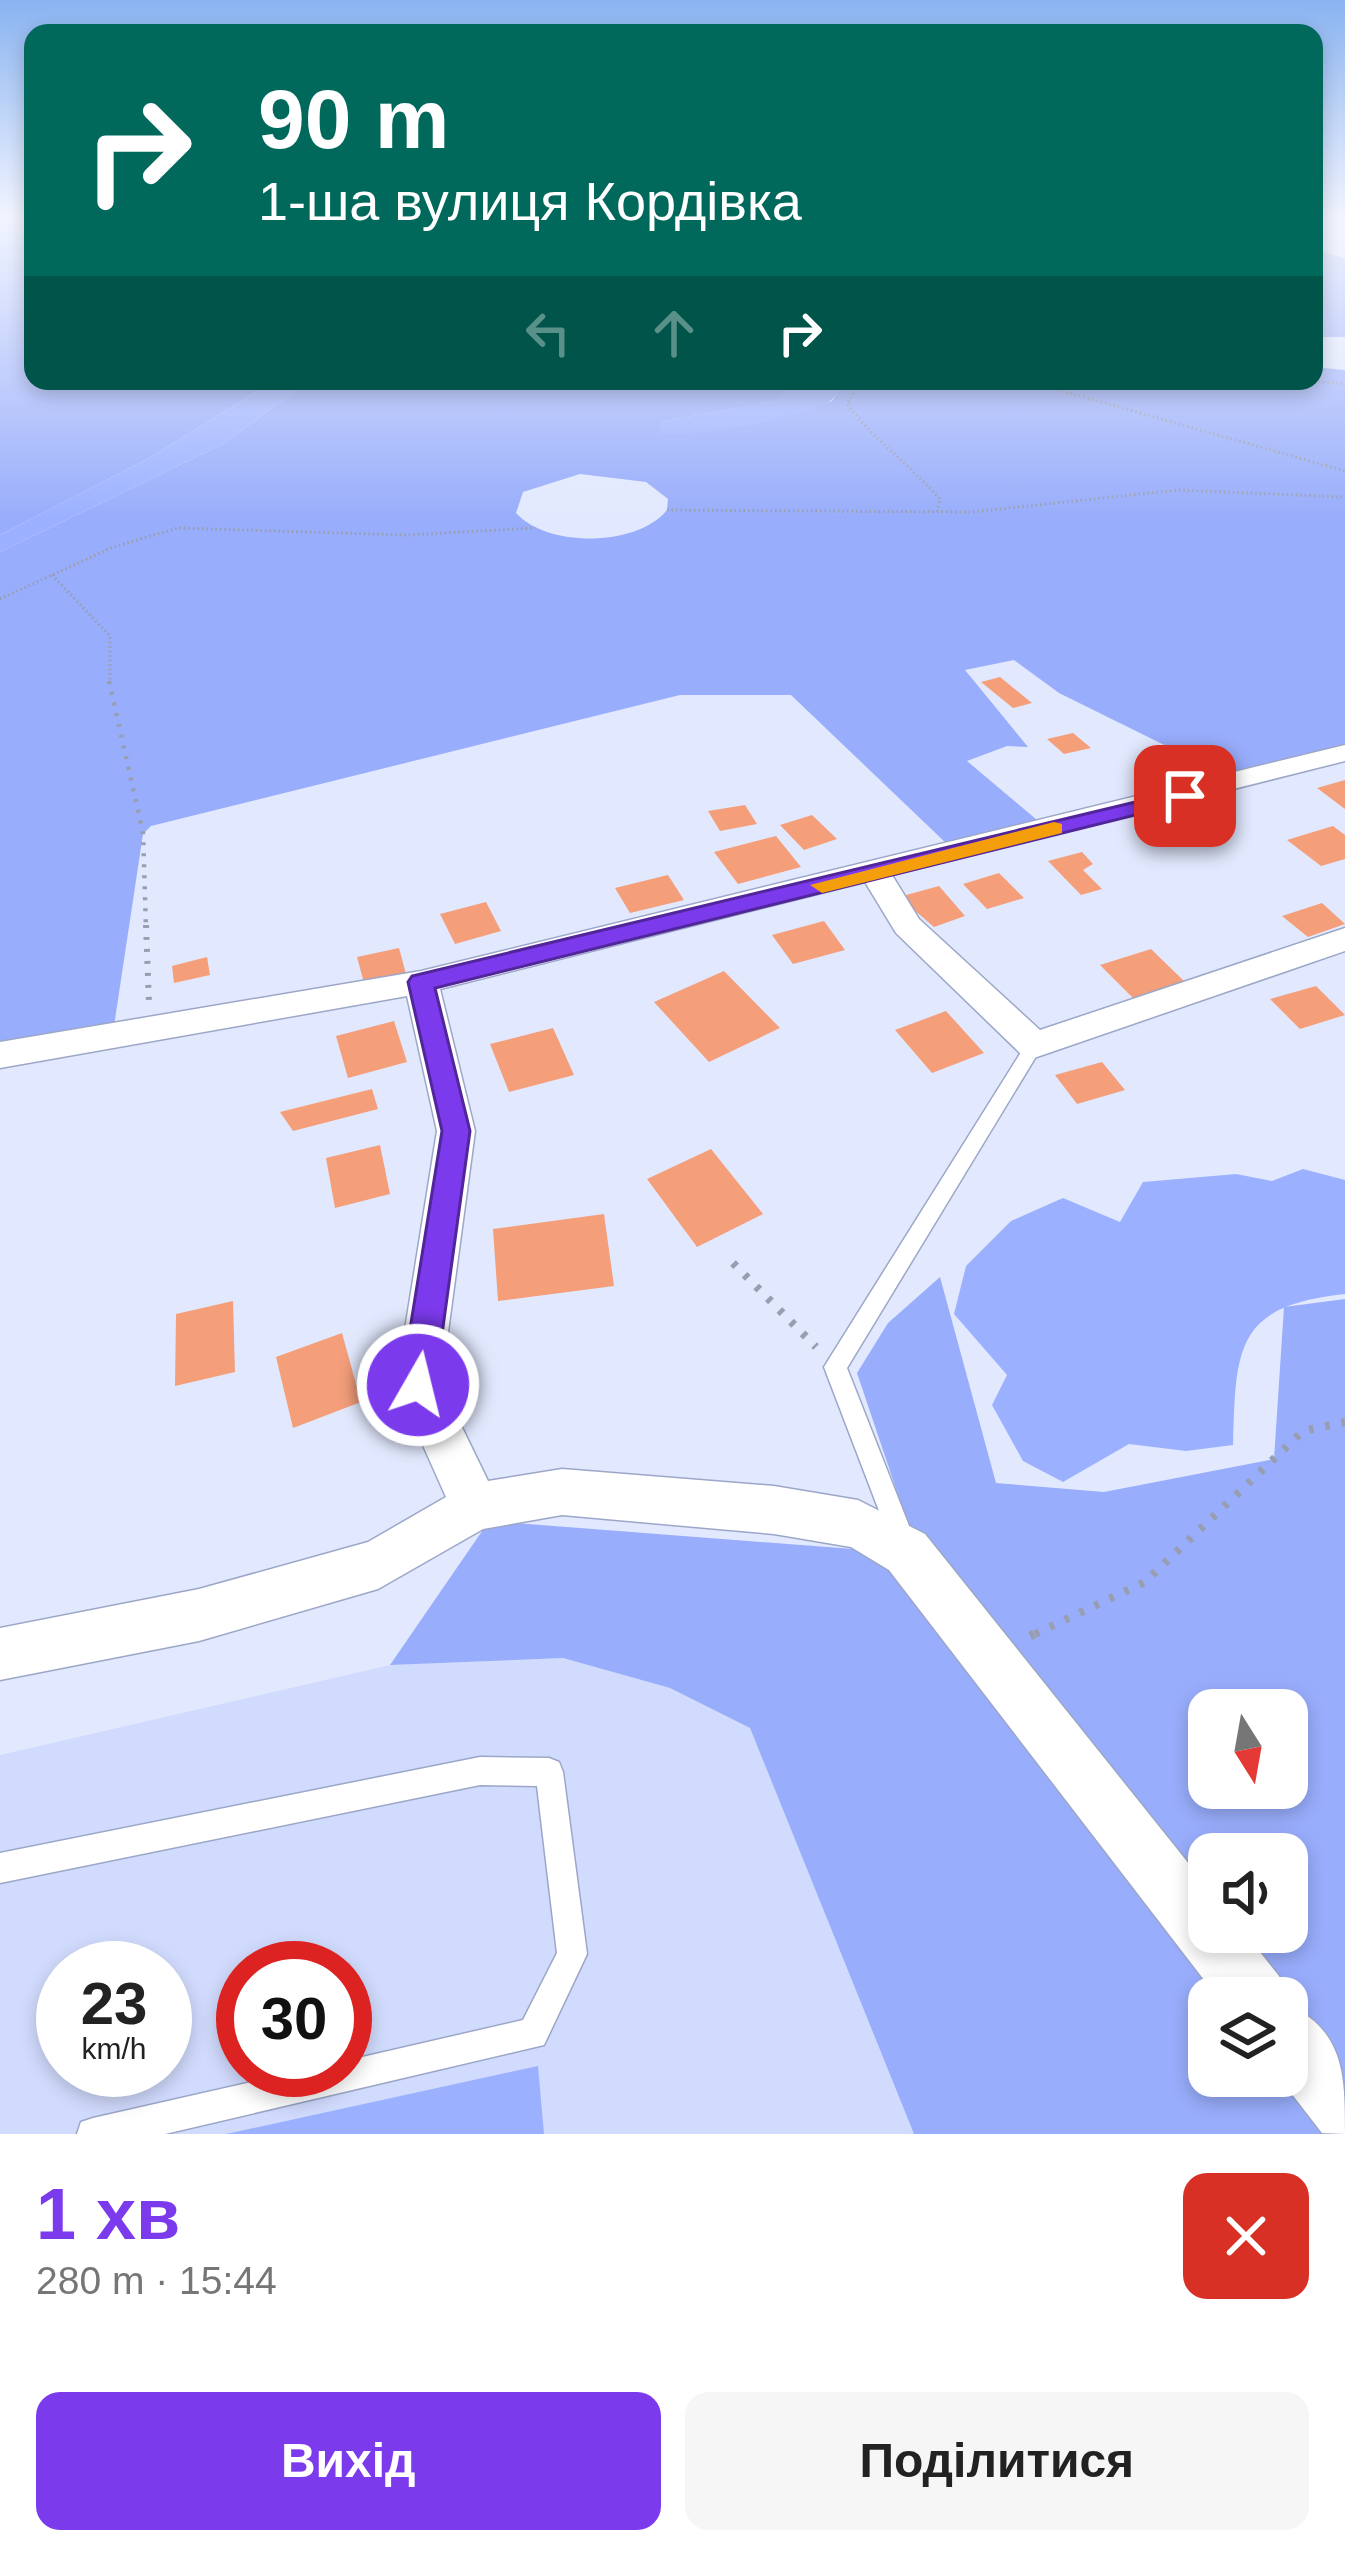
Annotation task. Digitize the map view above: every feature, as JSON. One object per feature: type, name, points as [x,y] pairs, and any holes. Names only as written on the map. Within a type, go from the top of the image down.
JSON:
[{"type":"street","points":[[0,1055],[421,982],[1345,753]]},
{"type":"street","points":[[875,873],[907,926],[1034,1045],[1345,938]]},
{"type":"street","points":[[421,982],[456,1131],[418,1385],[475,1507]]},
{"type":"street","points":[[0,1654],[199,1615],[378,1564],[475,1507],[562,1492],[774,1510],[858,1524],[907,1552],[1241,1977]]},
{"type":"street","points":[[1308,2063],[1345,2110]]},
{"type":"lane","points":[[907,1552],[835,1367],[1034,1045]]},
{"type":"lane","points":[[0,1868],[480,1771],[549,1772],[572,1954],[533,2034],[93,2134]]},
{"type":"path","points":[[855,390],[847,404],[872,436],[903,458],[940,500],[937,512]]},
{"type":"path","points":[[1059,390],[1345,471]]},
{"type":"path","points":[[668,510],[937,512],[1178,490],[1345,497]]},
{"type":"path","points":[[0,599],[151,532],[178,528],[314,528],[407,535],[535,527]]},
{"type":"path","points":[[52,574],[110,636],[108,675],[121,753],[143,833],[150,1030]]},
{"type":"path","points":[[733,1263],[835,1367]]},
{"type":"path","points":[[989,1656],[1145,1582],[1304,1431],[1345,1422]]},
{"type":"shaded area","points":[[0,320],[24,320],[24,390],[259,390],[151,457],[0,535]]},
{"type":"shaded area","points":[[1323,320],[1345,320],[1345,337],[1323,337]]},
{"type":"shaded area","points":[[1323,368],[1345,370],[1345,744],[1225,775],[1059,693],[1014,660],[965,670],[1028,747],[1007,746],[967,761],[1037,820],[1020,832],[948,845],[791,695],[680,695],[151,826],[143,834],[114,1026],[0,1041],[0,552],[223,444],[297,390],[788,390],[780,400],[659,422],[803,409],[832,401],[840,390],[1323,390]],"holes":[[[580,474],[646,482],[668,499],[667,510],[653,522],[614,536],[570,537],[530,524],[516,513],[523,492]]]},
{"type":"shaded area","points":[[259,390],[297,390],[223,444],[0,552],[0,535],[151,457]]},
{"type":"shaded area","points":[[788,390],[840,390],[812,409],[723,430],[662,433],[659,422],[779,400]]},
{"type":"shaded area","points":[[1303,1169],[1345,1180],[1345,1294],[1282,1309],[1262,1321],[1249,1337],[1236,1382],[1233,1445],[1186,1451],[1129,1444],[1063,1482],[1023,1461],[992,1405],[1007,1375],[954,1314],[966,1266],[1011,1221],[1063,1198],[1120,1222],[1143,1182],[1236,1174],[1272,1181]]},
{"type":"shaded area","points":[[940,1277],[996,1483],[1104,1492],[1274,1459],[1284,1307],[1345,1299],[1345,2134],[914,2134],[750,1728],[670,1688],[563,1658],[390,1665],[489,1521],[918,1554],[857,1373],[888,1323]]},
{"type":"shaded area","points":[[563,1658],[670,1688],[750,1728],[914,2134],[0,2134],[0,1755],[390,1665]]},
{"type":"shaded area","points":[[538,2066],[544,2134],[226,2134]]},
{"type":"building","points":[[1000,677],[1032,703],[1013,708],[981,682]]},
{"type":"building","points":[[1073,733],[1091,748],[1064,754],[1047,739]]},
{"type":"building","points":[[1345,780],[1345,809],[1317,788]]},
{"type":"building","points":[[745,805],[757,824],[720,831],[708,811]]},
{"type":"building","points":[[812,815],[837,839],[804,850],[780,825]]},
{"type":"building","points":[[1333,826],[1345,835],[1345,859],[1321,866],[1287,840]]},
{"type":"building","points":[[776,836],[801,867],[738,884],[714,852]]},
{"type":"building","points":[[1082,852],[1093,864],[1083,870],[1102,889],[1081,895],[1048,861]]},
{"type":"building","points":[[999,873],[1024,898],[987,909],[963,884]]},
{"type":"building","points":[[668,875],[684,900],[630,913],[615,888]]},
{"type":"building","points":[[939,886],[965,916],[934,927],[899,897]]},
{"type":"building","points":[[486,902],[501,931],[455,944],[440,914]]},
{"type":"building","points":[[1322,903],[1345,924],[1308,937],[1282,916]]},
{"type":"building","points":[[824,921],[845,950],[793,964],[772,935]]},
{"type":"building","points":[[399,948],[406,974],[364,983],[357,957]]},
{"type":"building","points":[[1151,949],[1185,982],[1134,999],[1100,965]]},
{"type":"building","points":[[207,957],[210,975],[174,983],[172,966]]},
{"type":"building","points":[[724,971],[780,1028],[709,1062],[654,1002]]},
{"type":"building","points":[[1316,986],[1345,1015],[1300,1029],[1270,999]]},
{"type":"building","points":[[946,1011],[984,1053],[932,1073],[895,1030]]},
{"type":"building","points":[[394,1021],[407,1062],[348,1078],[336,1036]]},
{"type":"building","points":[[553,1028],[574,1075],[509,1092],[490,1044]]},
{"type":"building","points":[[1102,1062],[1125,1090],[1077,1104],[1055,1075]]},
{"type":"building","points":[[372,1089],[378,1109],[293,1131],[280,1112]]},
{"type":"building","points":[[380,1145],[390,1194],[335,1208],[326,1158]]},
{"type":"building","points":[[711,1149],[763,1214],[697,1247],[647,1179]]},
{"type":"building","points":[[604,1214],[614,1286],[498,1301],[493,1229]]},
{"type":"building","points":[[233,1301],[235,1372],[175,1386],[176,1314]]},
{"type":"building","points":[[342,1333],[361,1402],[293,1428],[276,1357]]},
{"type":"slow traffic","points":[[822,885],[1054,829]]},
{"type":"route","points":[[418,1385],[456,1131],[421,982],[1185,796]]}]
